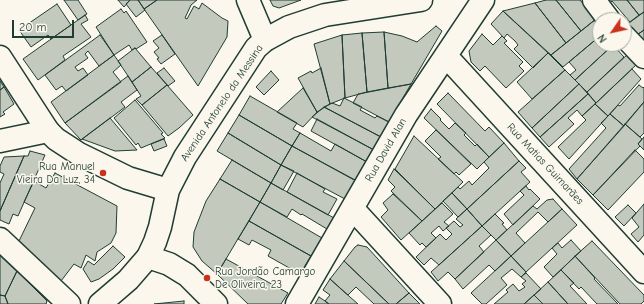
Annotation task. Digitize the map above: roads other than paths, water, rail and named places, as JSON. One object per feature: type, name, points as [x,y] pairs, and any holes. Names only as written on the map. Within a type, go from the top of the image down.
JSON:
[{"type":"street","points":[[248,0],[265,40]]},
{"type":"street","name":"Avenida Antonelo da Messina","points":[[100,304],[128,280],[148,257],[160,227],[168,190],[185,158],[256,48],[265,40],[289,27],[325,15],[421,0]]},
{"type":"street","name":"Rua David Alan","points":[[297,304],[353,209],[406,114],[483,0]]},
{"type":"street","points":[[594,0],[603,12]]},
{"type":"street","points":[[632,44],[644,57]]},
{"type":"street","name":"Rua Matias Guimarães","points":[[446,56],[644,272]]},
{"type":"street","points":[[0,57],[48,131],[56,139],[80,154],[128,178],[168,190]]},
{"type":"street","points":[[0,141],[48,131]]},
{"type":"street","points":[[353,209],[440,304]]},
{"type":"street","points":[[0,239],[69,304]]},
{"type":"street","points":[[148,257],[169,264],[187,275],[216,304]]},
{"type":"place","name":"Rua Manuel Vieira Da Luz, 34","points":[[103,173]]},
{"type":"place","name":"Rua Jordão Camargo De Oliveira, 23","points":[[207,278]]}]
